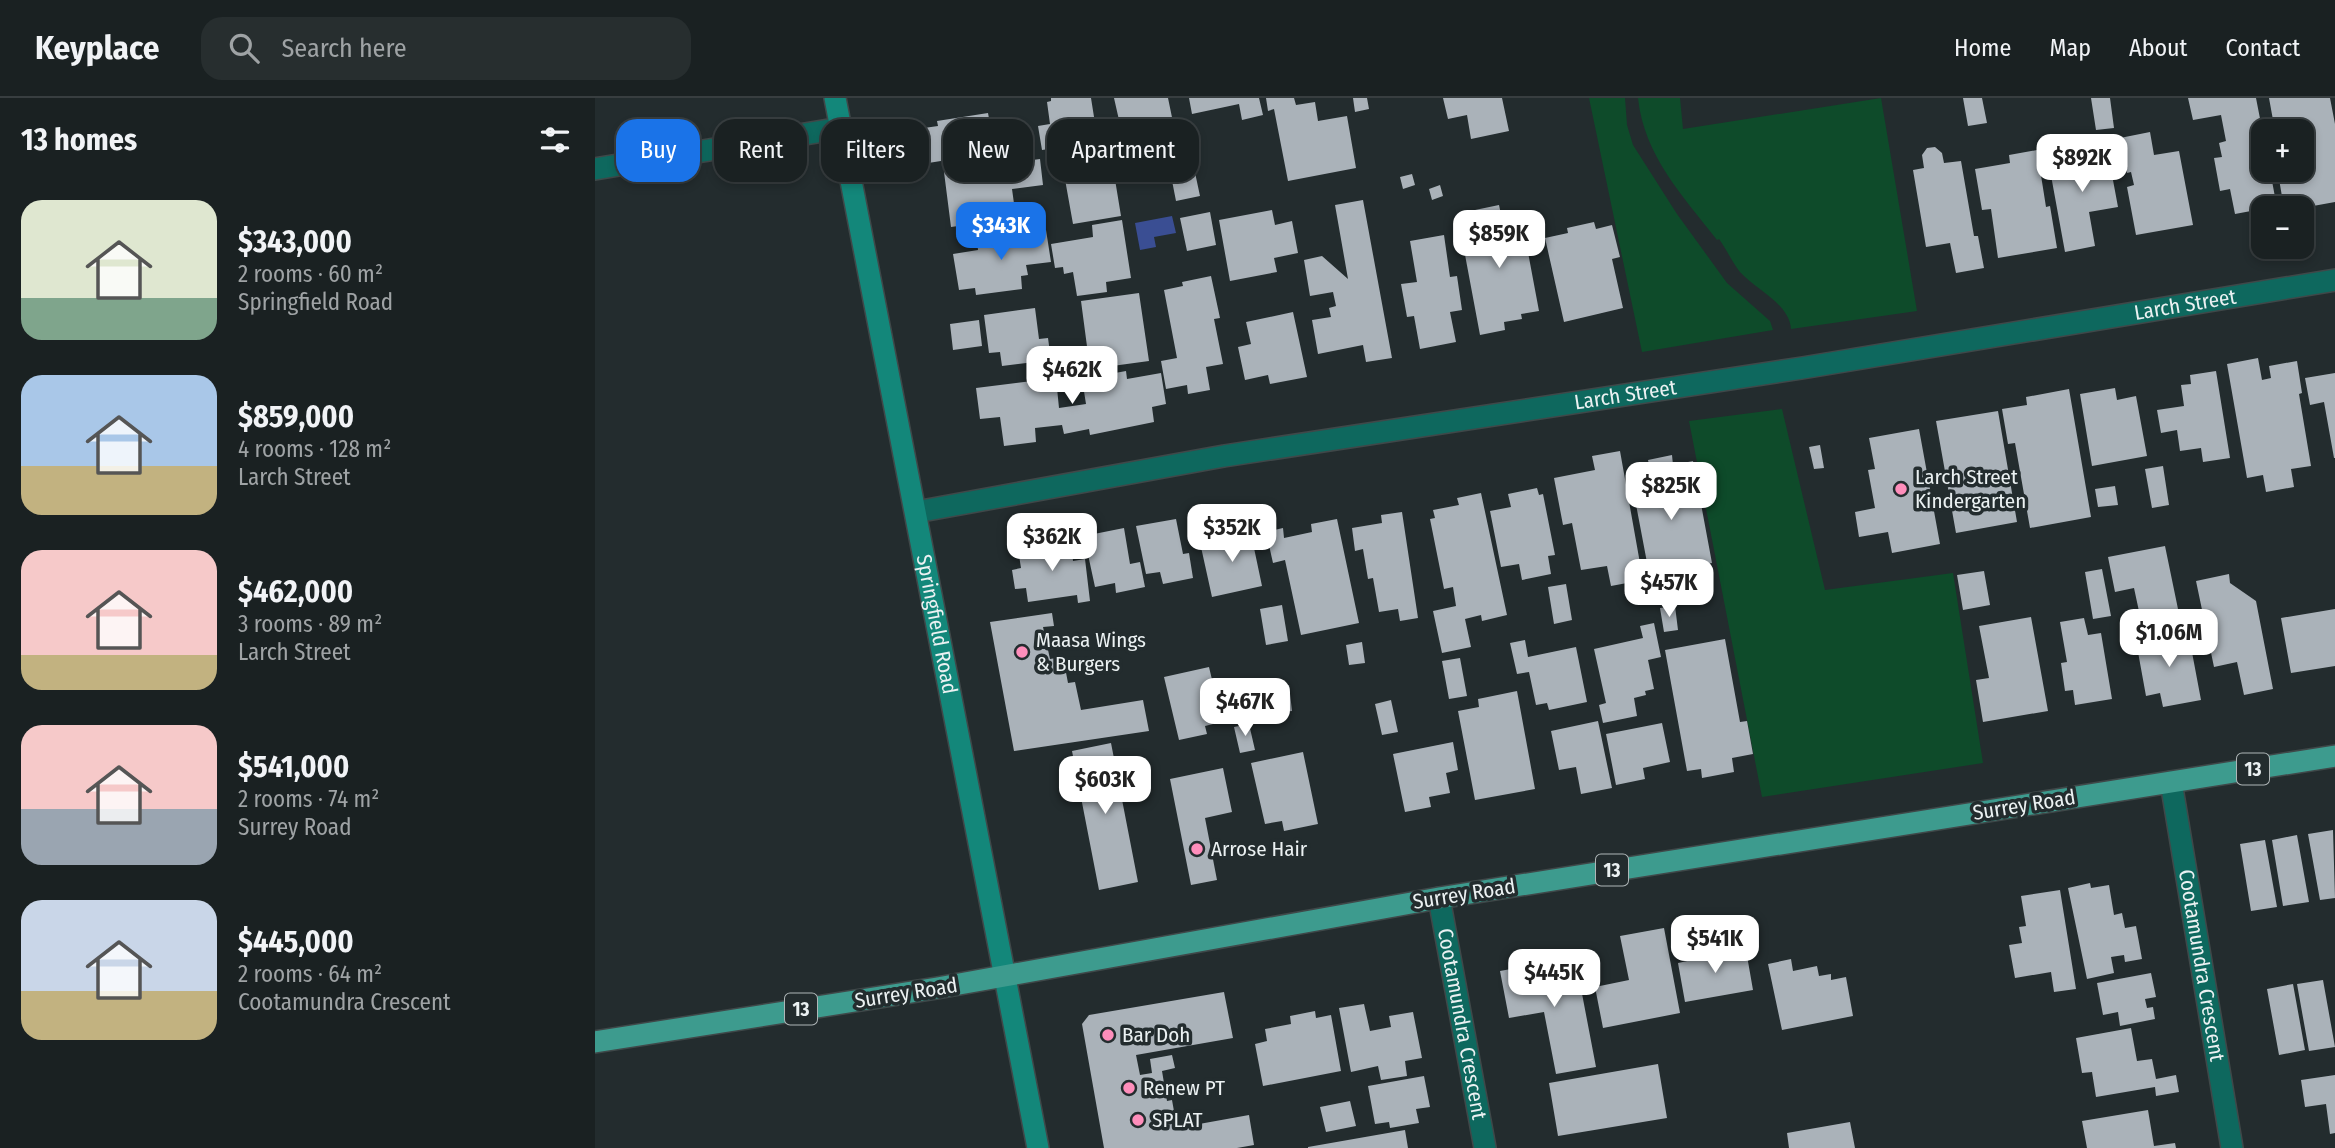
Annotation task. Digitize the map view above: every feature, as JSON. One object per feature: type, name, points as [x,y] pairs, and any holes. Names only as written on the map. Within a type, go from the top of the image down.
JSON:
[{"type":"main road","name":"Springfield Road","points":[[835,98],[839,119]]},
{"type":"main road","name":"Springfield Road","points":[[852,182],[1038,1148]]},
{"type":"main road","name":"Surrey Road","points":[[595,1042],[1006,975],[1439,898],[2335,757]]},
{"type":"street","points":[[595,169],[821,131]]},
{"type":"street","name":"Larch Street","points":[[916,512],[1224,456],[1802,368],[2335,280]]},
{"type":"street","name":"Cootamundra Crescent","points":[[2171,782],[2232,1148]]},
{"type":"street","name":"Cootamundra Crescent","points":[[1439,898],[1485,1148]]},
{"type":"green space","points":[[1589,98],[1625,98],[1627,125],[1633,145],[1677,214],[1727,283],[1770,321],[1773,330],[1642,352]]},
{"type":"green space","points":[[1638,98],[1680,98],[1683,129],[1881,98],[1917,311],[1791,329],[1789,320],[1778,304],[1740,272],[1719,239],[1717,240],[1667,174],[1648,138]]},
{"type":"green space","points":[[1782,409],[1825,590],[1953,573],[1983,763],[1762,797],[1689,421]]},
{"type":"water","points":[[1172,216],[1176,233],[1154,237],[1156,247],[1140,250],[1135,223]]},
{"type":"building","points":[[1051,98],[1091,98],[1094,119],[1049,119],[1047,102],[1051,101]]},
{"type":"building","points":[[1114,98],[1168,98],[1172,119],[1119,119]]},
{"type":"building","points":[[1189,98],[1259,98],[1263,115],[1242,120],[1239,104],[1192,114]]},
{"type":"building","points":[[1266,98],[1294,98],[1296,105],[1315,102],[1318,121],[1347,116],[1356,168],[1288,181],[1274,109],[1268,111]]},
{"type":"building","points":[[1353,98],[1367,98],[1369,109],[1355,112]]},
{"type":"building","points":[[1443,98],[1502,98],[1509,131],[1471,139],[1467,115],[1448,119]]},
{"type":"building","points":[[1963,98],[1982,98],[1987,123],[1968,126]]},
{"type":"building","points":[[2091,98],[2110,98],[2114,128],[2096,130]]},
{"type":"building","points":[[2188,98],[2256,98],[2260,119],[2251,119],[2251,182],[2272,182],[2275,196],[2251,196],[2251,211],[2235,214],[2230,189],[2220,191],[2214,158],[2222,157],[2219,143],[2226,141],[2221,115],[2193,120]]},
{"type":"building","points":[[2269,98],[2330,98],[2335,124],[2335,202],[2314,206],[2314,196],[2282,196],[2280,182],[2314,182],[2314,119],[2273,119]]},
{"type":"building","points":[[988,113],[989,119],[950,119]]},
{"type":"building","points":[[943,120],[943,161],[929,163],[929,127],[938,126],[937,121]]},
{"type":"building","points":[[1047,124],[1047,149],[1042,150],[1038,126]]},
{"type":"building","points":[[2150,132],[2154,155],[2179,151],[2193,225],[2136,235],[2127,187],[2134,185],[2131,172],[2127,173],[2120,138]]},
{"type":"building","points":[[1935,147],[1942,153],[1944,163],[1961,161],[1974,236],[1978,236],[1984,268],[1956,273],[1950,243],[1926,247],[1913,170],[1924,168],[1922,155],[1927,148]]},
{"type":"building","points":[[2107,148],[2118,207],[2089,212],[2095,246],[2065,252],[2048,159]]},
{"type":"building","points":[[2037,150],[2046,207],[2050,206],[2057,248],[1998,258],[1991,209],[1982,210],[1975,169],[2010,163],[2009,155]]},
{"type":"building","points":[[1040,159],[1043,185],[1012,189],[1016,218],[951,227],[945,182],[1033,182],[1033,160]]},
{"type":"building","points":[[1412,174],[1415,185],[1403,189],[1400,177]]},
{"type":"building","points":[[1065,182],[1115,182],[1121,216],[1073,224]]},
{"type":"building","points":[[1172,182],[1197,182],[1200,196],[1176,201]]},
{"type":"building","points":[[1440,185],[1443,196],[1432,200],[1429,189]]},
{"type":"building","points":[[1363,200],[1392,358],[1366,362],[1363,345],[1318,354],[1312,320],[1331,317],[1329,308],[1336,306],[1333,292],[1310,296],[1304,260],[1322,256],[1348,279],[1335,205]]},
{"type":"building","points":[[1499,205],[1502,219],[1521,215],[1539,311],[1521,314],[1522,319],[1504,322],[1505,330],[1480,335],[1460,228],[1478,225],[1475,210]]},
{"type":"building","points":[[1272,210],[1275,225],[1292,221],[1298,253],[1274,258],[1277,272],[1230,281],[1219,220]]},
{"type":"building","points":[[1210,212],[1216,245],[1187,251],[1180,218]]},
{"type":"building","points":[[1122,220],[1131,278],[1106,282],[1107,292],[1077,296],[1073,272],[1064,274],[1063,267],[1055,268],[1051,244],[1093,237],[1092,225]]},
{"type":"building","points":[[1594,222],[1596,229],[1612,225],[1620,257],[1612,259],[1623,308],[1564,322],[1545,238],[1568,233],[1567,228]]},
{"type":"building","points":[[1046,230],[1051,262],[1026,265],[1028,275],[1021,276],[1022,289],[976,295],[975,288],[959,290],[953,254],[978,250],[977,240]]},
{"type":"building","points":[[1444,235],[1450,277],[1457,276],[1462,310],[1450,312],[1456,342],[1420,349],[1414,316],[1407,317],[1401,284],[1417,282],[1410,241]]},
{"type":"building","points":[[1211,276],[1220,318],[1214,319],[1223,364],[1206,367],[1210,390],[1188,394],[1187,385],[1166,389],[1161,361],[1177,358],[1164,290],[1183,286],[1182,282]]},
{"type":"building","points":[[1139,293],[1149,361],[1090,369],[1081,301]]},
{"type":"building","points":[[1035,308],[1039,339],[1048,338],[1051,360],[1002,366],[1000,352],[989,353],[984,315]]},
{"type":"building","points":[[1293,312],[1307,377],[1270,384],[1268,375],[1245,380],[1238,347],[1251,344],[1246,322]]},
{"type":"building","points":[[979,320],[982,346],[953,350],[950,324]]},
{"type":"building","points":[[2258,358],[2262,380],[2271,378],[2269,366],[2297,361],[2302,393],[2299,394],[2311,466],[2291,469],[2294,487],[2266,492],[2263,475],[2247,478],[2227,364]]},
{"type":"building","points":[[1126,371],[1127,379],[1161,373],[1166,404],[1152,407],[1154,422],[1090,435],[1089,429],[1064,434],[1062,425],[1035,428],[1036,442],[1004,446],[1000,417],[980,419],[976,388],[1056,378],[1059,408],[1086,404],[1082,379]]},
{"type":"building","points":[[2216,371],[2230,458],[2203,462],[2201,448],[2180,451],[2177,430],[2161,433],[2157,410],[2184,406],[2181,385],[2191,384],[2190,375]]},
{"type":"building","points":[[2335,373],[2334,458],[2324,402],[2310,405],[2305,378]]},
{"type":"building","points":[[2115,388],[2117,400],[2136,396],[2147,456],[2092,466],[2080,394]]},
{"type":"building","points":[[2069,389],[2091,517],[2030,528],[2015,443],[2008,444],[2002,409],[2027,405],[2026,397]]},
{"type":"building","points":[[1998,411],[2017,522],[1956,533],[1936,421]]},
{"type":"building","name":"Larch Street Kindergarten","points":[[1919,429],[1940,544],[1892,553],[1888,532],[1859,537],[1855,512],[1875,508],[1868,470],[1875,469],[1869,438]]},
{"type":"building","points":[[1820,445],[1824,468],[1814,469],[1809,447]]},
{"type":"building","points":[[1620,451],[1643,580],[1611,586],[1607,566],[1581,570],[1572,523],[1563,525],[1554,478],[1595,470],[1592,456]]},
{"type":"building","points":[[1672,455],[1673,465],[1693,461],[1712,563],[1692,567],[1695,581],[1652,589],[1631,478],[1651,474],[1648,460]]},
{"type":"building","points":[[2163,466],[2169,505],[2152,508],[2145,469]]},
{"type":"building","points":[[2115,486],[2118,505],[2098,507],[2095,489]]},
{"type":"building","points":[[1537,488],[1539,495],[1543,494],[1555,555],[1548,556],[1551,574],[1522,580],[1519,564],[1501,567],[1490,511],[1511,507],[1508,494]]},
{"type":"building","points":[[1481,493],[1507,615],[1482,621],[1481,615],[1465,619],[1471,647],[1442,653],[1433,611],[1456,606],[1453,587],[1444,589],[1430,519],[1435,518],[1433,510],[1459,505],[1457,498]]},
{"type":"building","points":[[1402,512],[1418,618],[1400,621],[1398,609],[1379,612],[1373,578],[1368,579],[1363,549],[1355,551],[1352,528],[1382,523],[1381,515]]},
{"type":"building","points":[[1176,519],[1183,554],[1189,553],[1193,578],[1163,584],[1160,572],[1146,574],[1136,526]]},
{"type":"building","points":[[1337,519],[1359,623],[1301,635],[1285,560],[1273,563],[1266,532],[1283,528],[1284,538],[1312,532],[1311,524]]},
{"type":"building","points":[[1124,528],[1130,564],[1140,562],[1145,587],[1116,593],[1115,583],[1095,587],[1084,536]]},
{"type":"building","points":[[1250,529],[1262,586],[1212,597],[1201,547],[1217,544],[1216,537]]},
{"type":"building","points":[[1071,542],[1073,561],[1085,559],[1090,601],[1078,603],[1077,595],[1028,602],[1026,588],[1015,589],[1012,570],[1021,568],[1018,549]]},
{"type":"building","points":[[2165,546],[2178,609],[2140,616],[2134,588],[2115,592],[2108,557]]},
{"type":"building","points":[[2102,569],[2111,616],[2093,619],[2085,572]]},
{"type":"building","points":[[1984,571],[1990,605],[1963,610],[1957,575]]},
{"type":"building","points":[[2229,574],[2230,583],[2256,601],[2273,689],[2244,695],[2237,662],[2214,667],[2196,581]]},
{"type":"building","points":[[1566,584],[1572,620],[1554,624],[1548,587]]},
{"type":"building","points":[[1282,605],[1288,641],[1266,645],[1260,609]]},
{"type":"building","points":[[1675,606],[1678,630],[1664,632],[1660,608]]},
{"type":"building","points":[[2335,609],[2335,666],[2291,673],[2281,618]]},
{"type":"building","points":[[1052,613],[1054,626],[1043,627],[1050,659],[1063,657],[1068,683],[1075,682],[1081,710],[1143,700],[1149,731],[1014,751],[990,622]]},
{"type":"building","points":[[2031,617],[2048,711],[1983,722],[1976,680],[1989,678],[1979,626]]},
{"type":"building","points":[[2084,618],[2088,635],[2101,633],[2112,699],[2075,705],[2073,690],[2065,691],[2061,663],[2067,662],[2060,622]]},
{"type":"building","points":[[1654,623],[1661,657],[1648,660],[1654,689],[1645,691],[1646,695],[1634,698],[1637,716],[1603,723],[1599,705],[1606,703],[1594,649],[1643,638],[1640,626]]},
{"type":"building","points":[[2188,631],[2201,700],[2163,707],[2160,693],[2146,696],[2136,641]]},
{"type":"building","points":[[1725,639],[1740,722],[1747,721],[1753,754],[1732,758],[1734,772],[1702,778],[1701,769],[1687,771],[1665,650]]},
{"type":"building","points":[[1525,640],[1528,657],[1576,647],[1587,702],[1549,710],[1547,703],[1536,705],[1529,672],[1517,674],[1510,643]]},
{"type":"building","points":[[1362,642],[1365,663],[1349,665],[1346,645]]},
{"type":"building","points":[[1460,658],[1467,696],[1449,699],[1442,661]]},
{"type":"building","points":[[1209,667],[1219,709],[1210,711],[1213,724],[1205,726],[1207,734],[1179,740],[1164,677]]},
{"type":"building","points":[[1289,685],[1292,711],[1274,713],[1271,687]]},
{"type":"building","points":[[1517,691],[1535,789],[1475,800],[1458,711],[1479,707],[1478,699]]},
{"type":"building","points":[[1391,700],[1398,732],[1382,735],[1375,704]]},
{"type":"building","points":[[1598,721],[1612,788],[1581,794],[1576,767],[1559,770],[1551,731]]},
{"type":"building","points":[[1662,723],[1670,762],[1643,768],[1645,779],[1616,785],[1606,734]]},
{"type":"building","points":[[1249,724],[1255,750],[1240,753],[1234,727]]},
{"type":"building","points":[[1453,742],[1458,770],[1446,773],[1450,793],[1429,797],[1431,807],[1405,812],[1393,754]]},
{"type":"building","points":[[1111,743],[1138,882],[1099,890],[1072,751]]},
{"type":"building","points":[[1303,752],[1318,824],[1284,831],[1282,821],[1265,824],[1251,763]]},
{"type":"building","name":"Arrose Hair","points":[[1223,768],[1232,812],[1205,818],[1217,880],[1191,885],[1170,779]]},
{"type":"building","points":[[2333,830],[2335,898],[2320,900],[2308,834]]},
{"type":"building","points":[[2297,835],[2309,902],[2283,906],[2272,840]]},
{"type":"building","points":[[2265,840],[2277,907],[2251,911],[2240,844]]},
{"type":"building","points":[[2090,883],[2091,888],[2109,885],[2114,915],[2122,913],[2125,928],[2136,926],[2142,959],[2125,962],[2124,955],[2111,957],[2114,973],[2087,979],[2068,888]]},
{"type":"building","points":[[2060,890],[2076,989],[2054,992],[2051,972],[2015,978],[2009,945],[2022,943],[2019,927],[2026,926],[2021,896]]},
{"type":"building","points":[[1664,928],[1680,1013],[1603,1028],[1595,987],[1629,980],[1620,936]]},
{"type":"building","points":[[1717,949],[1718,955],[1746,950],[1753,990],[1685,1002],[1678,963],[1692,960],[1691,953]]},
{"type":"building","points":[[1575,957],[1596,1067],[1556,1074],[1544,1012],[1509,1018],[1500,971]]},
{"type":"building","points":[[1791,959],[1793,971],[1817,966],[1819,976],[1831,974],[1831,980],[1846,977],[1853,1016],[1782,1030],[1768,964]]},
{"type":"building","points":[[2151,973],[2156,997],[2145,999],[2147,1008],[2153,1007],[2155,1019],[2120,1026],[2118,1012],[2103,1015],[2097,983]]},
{"type":"building","points":[[2323,980],[2335,1047],[2309,1051],[2297,984]]},
{"type":"building","points":[[2293,984],[2305,1050],[2279,1055],[2267,989]]},
{"type":"building","points":[[1224,992],[1233,1038],[1136,1055],[1140,1075],[1152,1073],[1150,1059],[1172,1055],[1175,1068],[1162,1071],[1167,1101],[1172,1100],[1177,1128],[1249,1115],[1254,1145],[1237,1148],[1104,1148],[1082,1024],[1089,1015]]},
{"type":"building","points":[[1364,1004],[1370,1031],[1391,1027],[1389,1016],[1413,1012],[1422,1058],[1405,1061],[1407,1076],[1381,1080],[1378,1066],[1351,1072],[1339,1008]]},
{"type":"building","points":[[1315,1011],[1316,1018],[1331,1015],[1341,1071],[1263,1086],[1255,1044],[1267,1041],[1265,1029],[1291,1024],[1290,1016]]},
{"type":"building","points":[[2131,1028],[2137,1061],[2152,1059],[2156,1079],[2176,1075],[2179,1092],[2156,1096],[2155,1087],[2096,1097],[2092,1072],[2082,1073],[2076,1038]]},
{"type":"building","points":[[1658,1064],[1667,1118],[1558,1136],[1549,1083]]},
{"type":"building","points":[[2335,1075],[2335,1133],[2330,1134],[2326,1104],[2305,1107],[2301,1080]]},
{"type":"building","points":[[1424,1076],[1430,1107],[1416,1109],[1419,1123],[1390,1128],[1389,1122],[1375,1124],[1368,1086]]},
{"type":"building","points":[[1350,1101],[1356,1126],[1326,1132],[1320,1107]]},
{"type":"building","points":[[2148,1110],[2154,1146],[2175,1143],[2176,1148],[2087,1148],[2082,1121]]},
{"type":"building","points":[[1850,1122],[1855,1148],[1789,1148],[1787,1133]]},
{"type":"building","points":[[1405,1130],[1408,1148],[1308,1148],[1308,1147]]},
{"type":"place","name":"Larch Street Kindergarten","points":[[1901,489]]},
{"type":"place","name":"Maasa Wings & Burgers","points":[[1022,652]]},
{"type":"place","name":"Arrose Hair","points":[[1197,849]]},
{"type":"place","name":"Bar Doh","points":[[1108,1035]]},
{"type":"place","name":"Renew PT","points":[[1129,1088]]},
{"type":"place","name":"SPLAT","points":[[1138,1120]]}]
